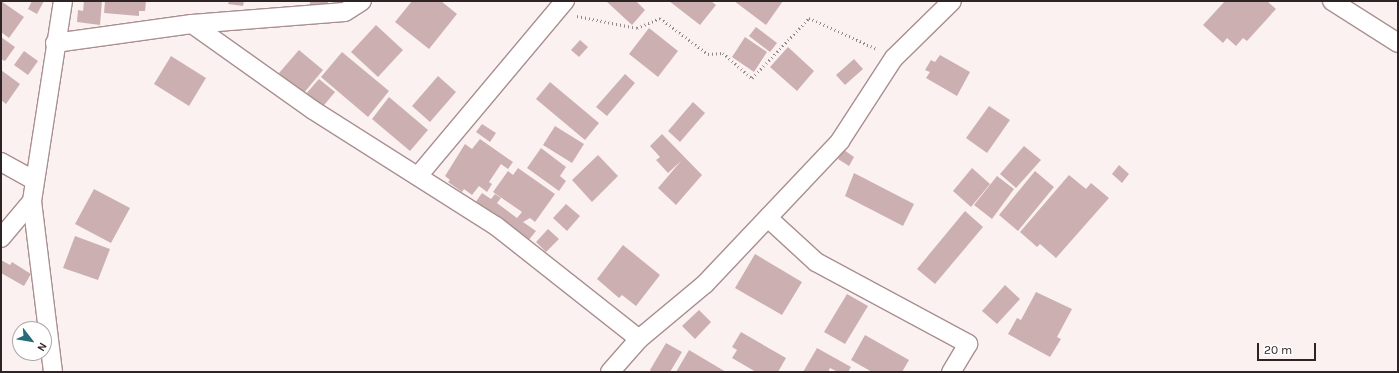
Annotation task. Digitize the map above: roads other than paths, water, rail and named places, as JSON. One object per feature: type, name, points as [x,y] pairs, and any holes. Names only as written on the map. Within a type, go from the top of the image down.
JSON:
[{"type":"street","points":[[53,372],[32,201],[55,43],[63,1]]},
{"type":"street","points":[[55,43],[192,24],[345,12],[362,1]]},
{"type":"street","points":[[610,372],[639,339],[705,284],[840,141],[894,58],[952,1]]},
{"type":"street","points":[[1332,1],[1398,43]]},
{"type":"street","points":[[418,176],[561,6]]},
{"type":"street","points":[[192,24],[313,110],[496,226],[639,339]]},
{"type":"street","points":[[1,162],[34,180]]},
{"type":"street","points":[[1,238],[32,201]]},
{"type":"street","points":[[768,218],[816,262],[968,344],[951,372]]}]
